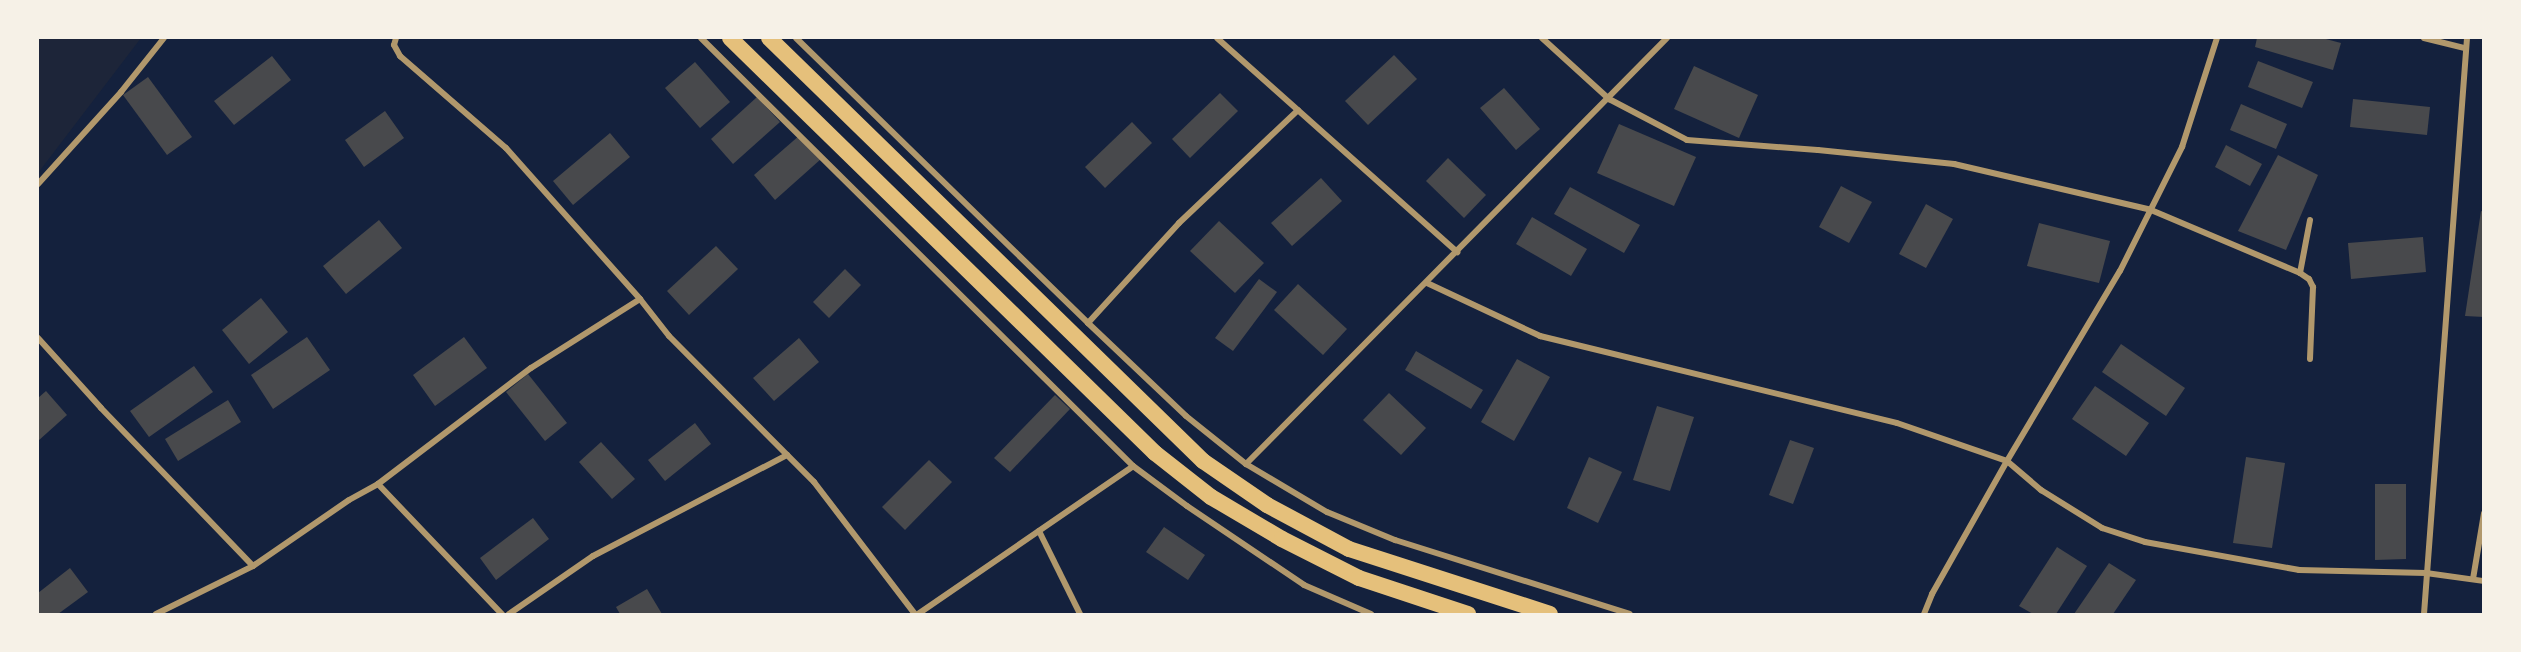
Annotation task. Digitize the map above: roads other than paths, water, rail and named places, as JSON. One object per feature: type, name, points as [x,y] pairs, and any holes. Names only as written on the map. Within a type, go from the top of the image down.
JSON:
[{"type":"highway","points":[[730,38],[1155,453],[1211,497],[1282,539],[1359,578],[1468,615]]},
{"type":"highway","points":[[769,38],[1203,461],[1267,505],[1349,549],[1550,615]]},
{"type":"street","points":[[38,184],[121,92],[164,38]]},
{"type":"street","points":[[396,38],[394,45],[400,56],[506,148],[640,299],[669,336],[814,482],[916,615],[1133,466]]},
{"type":"street","points":[[701,38],[1133,466],[1186,506],[1304,585],[1371,615]]},
{"type":"street","points":[[796,38],[1186,416],[1246,464],[1327,512],[1395,540],[1630,615]]},
{"type":"street","points":[[1217,38],[1457,252]]},
{"type":"street","points":[[1542,38],[1609,99],[1687,140],[1954,164],[2151,210],[2300,273],[2313,287],[2310,359]]},
{"type":"street","points":[[1246,464],[1667,38]]},
{"type":"street","points":[[1924,615],[1932,594],[2007,461],[2120,271],[2151,210],[2182,147],[2217,38]]},
{"type":"street","points":[[2424,38],[2464,48]]},
{"type":"street","points":[[2424,615],[2464,48],[2467,38]]},
{"type":"street","points":[[1088,323],[1179,223],[1298,110]]},
{"type":"street","points":[[2300,273],[2310,220]]},
{"type":"street","points":[[1427,283],[1539,336],[1897,423],[2007,461],[2041,489],[2102,528],[2145,542],[2299,570],[2426,573],[2484,581]]},
{"type":"street","points":[[156,615],[253,566],[349,500],[378,484],[531,368],[640,299]]},
{"type":"street","points":[[38,338],[101,408],[253,566]]},
{"type":"street","points":[[508,615],[593,556],[787,455]]},
{"type":"street","points":[[378,484],[502,615]]},
{"type":"street","points":[[2473,579],[2484,513]]},
{"type":"street","points":[[1039,531],[1080,615]]}]
